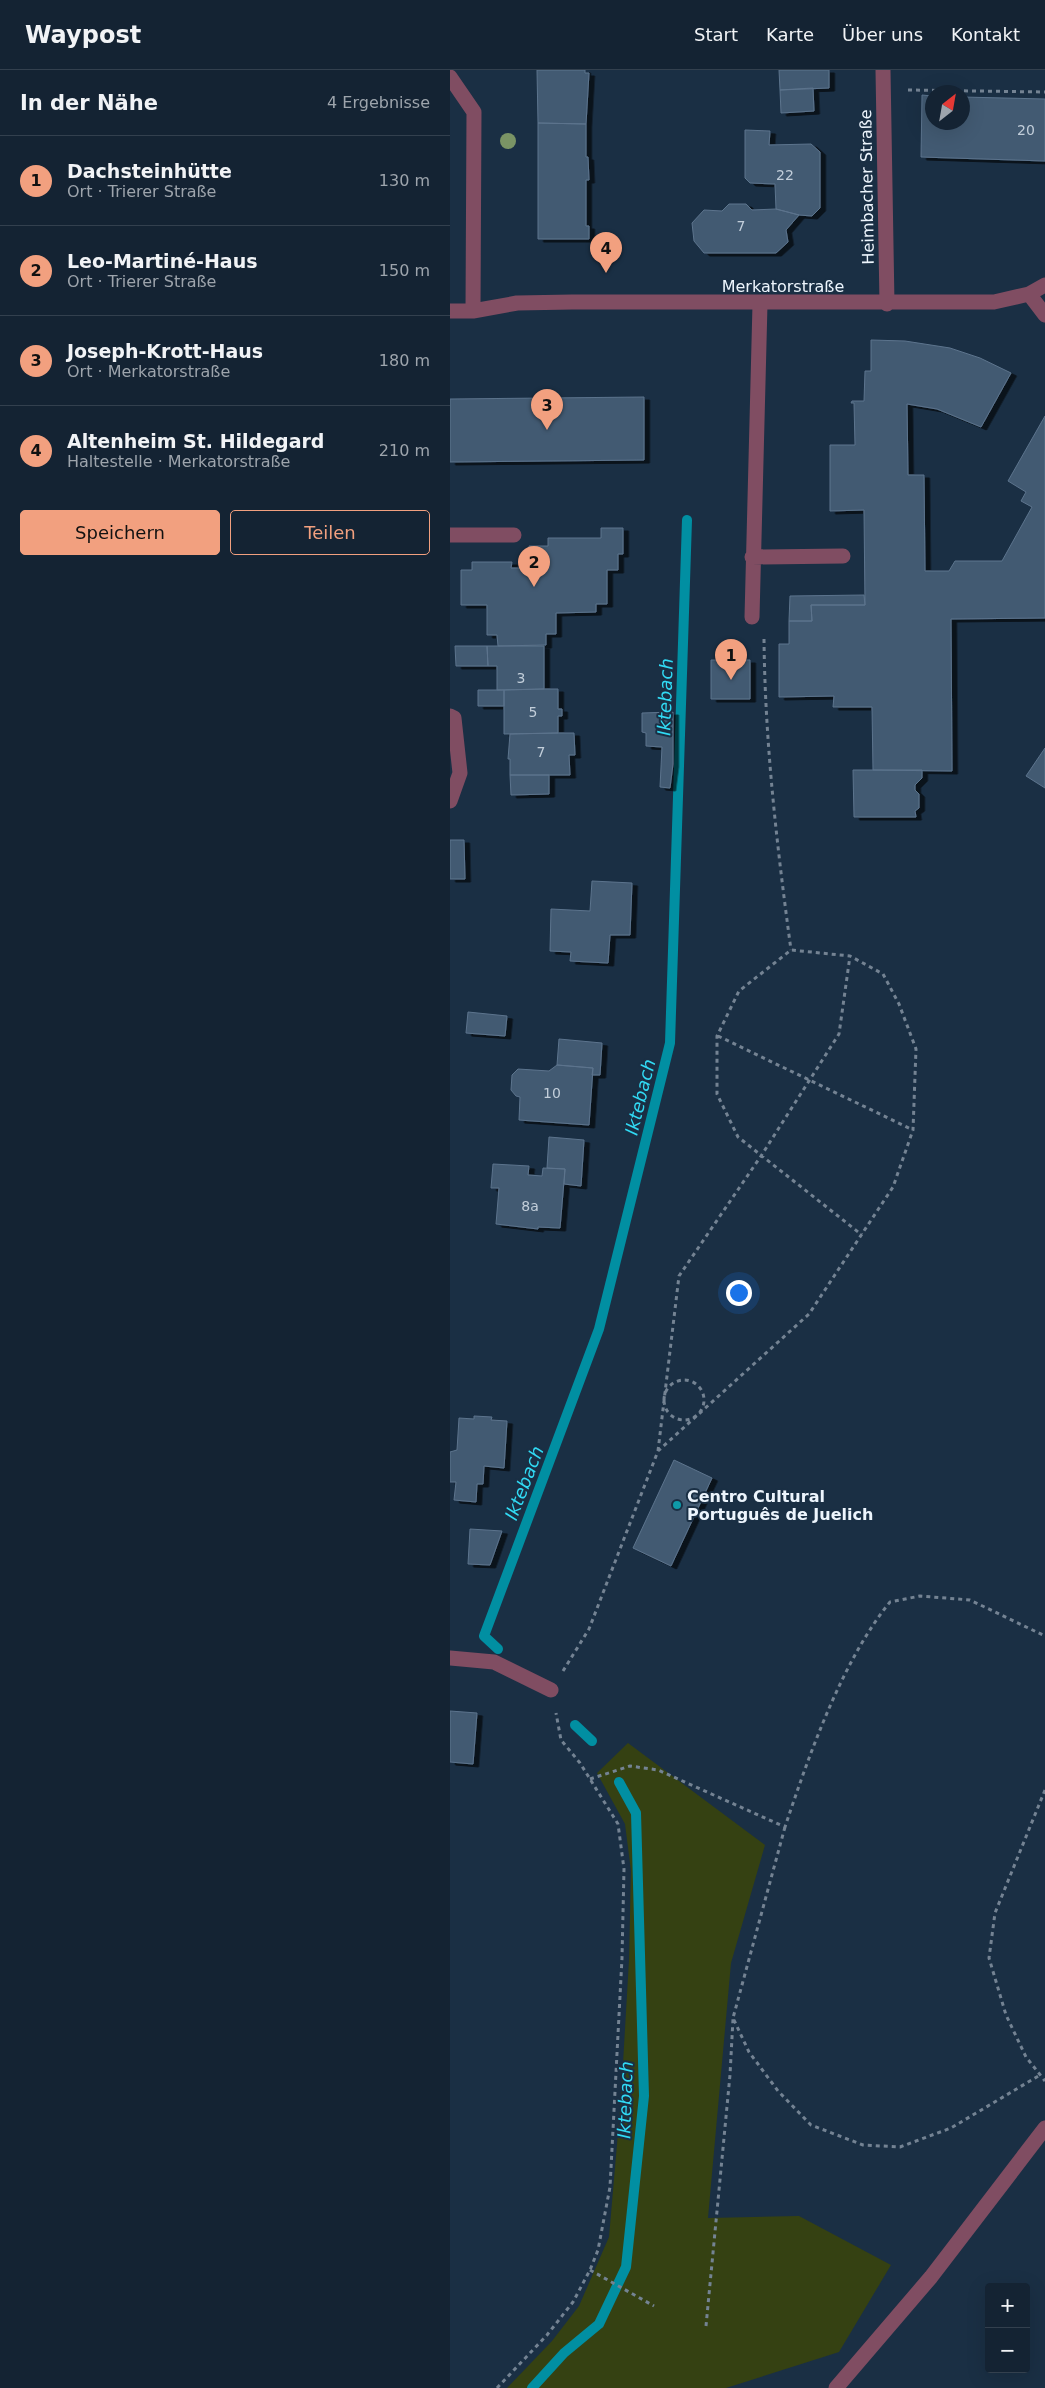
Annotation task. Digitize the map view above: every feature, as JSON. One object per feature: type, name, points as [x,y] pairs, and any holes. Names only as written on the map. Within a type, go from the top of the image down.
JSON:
[{"type":"street","name":"Heimbacher Straße","points":[[883,70],[887,304]]},
{"type":"street","points":[[450,77],[474,112],[473,311]]},
{"type":"street","name":"Merkatorstraße","points":[[450,311],[473,311],[517,303],[887,304],[994,302],[1029,294],[1045,285]]},
{"type":"street","points":[[1029,294],[1045,315]]},
{"type":"street","points":[[752,617],[752,557],[760,304]]},
{"type":"street","points":[[450,535],[514,535]]},
{"type":"street","points":[[752,557],[843,556]]},
{"type":"street","points":[[450,716],[454,718],[460,773],[450,801]]},
{"type":"street","points":[[450,1658],[494,1662],[552,1690]]},
{"type":"street","points":[[836,2388],[931,2277],[1045,2128]]},
{"type":"path","points":[[882,89],[1045,92]]},
{"type":"path","points":[[764,639],[764,700],[790,950]]},
{"type":"path","points":[[658,1451],[809,1314],[862,1236],[893,1187],[913,1130],[916,1049],[899,1004],[883,974],[850,956],[790,950],[740,991],[717,1036],[717,1094],[738,1137],[862,1236]]},
{"type":"path","points":[[498,2388],[568,2309],[590,2270],[603,2234],[610,2187],[622,1958],[624,1869],[618,1824],[580,1762],[561,1740],[552,1690],[589,1629],[658,1451],[679,1276],[761,1156],[839,1034],[850,956]]},
{"type":"path","points":[[717,1036],[913,1130]]},
{"type":"path","points":[[686,1380],[694,1382],[704,1395],[699,1413],[689,1419],[682,1420],[674,1417],[665,1405],[665,1395],[671,1383],[686,1380]]},
{"type":"path","points":[[706,2326],[733,2018],[786,1827],[801,1780],[851,1664],[872,1624],[890,1602],[920,1596],[970,1600],[1045,1636]]},
{"type":"path","points":[[590,1780],[630,1766],[658,1770],[786,1827]]},
{"type":"path","points":[[1045,1790],[995,1913],[989,1958],[1006,2016],[1026,2057],[1045,2080]]},
{"type":"path","points":[[733,2018],[749,2052],[778,2092],[811,2125],[863,2145],[900,2147],[951,2128],[1040,2075]]},
{"type":"path","points":[[590,2270],[654,2306]]},
{"type":"green space","points":[[628,1743],[765,1845],[731,1963],[708,2218],[799,2216],[891,2265],[839,2352],[726,2388],[507,2388],[552,2341],[579,2306],[609,2237],[621,2098],[629,1960],[631,1871],[625,1824],[597,1773]]},
{"type":"building","points":[[537,70],[585,70],[585,73],[589,73],[586,124],[538,123]]},
{"type":"building","points":[[779,70],[829,70],[829,88],[780,90]]},
{"type":"building","points":[[813,88],[814,111],[781,113],[780,90]]},
{"type":"building","points":[[922,95],[925,95],[925,130],[970,130],[970,97],[1045,99],[1045,161],[921,157]]},
{"type":"building","points":[[538,123],[586,124],[586,157],[588,157],[589,180],[586,180],[586,226],[589,226],[589,239],[538,239]]},
{"type":"building","points":[[745,130],[770,131],[769,145],[811,144],[820,152],[820,208],[812,216],[776,209],[775,184],[750,183],[745,178]]},
{"type":"building","points":[[729,204],[746,204],[752,210],[776,209],[799,215],[786,230],[788,242],[776,253],[704,253],[694,241],[692,223],[704,210],[722,211]]},
{"type":"building","points":[[871,340],[905,341],[950,348],[980,358],[1011,373],[981,427],[937,409],[907,404],[908,475],[924,475],[925,571],[949,571],[955,561],[1002,561],[1032,507],[1021,501],[1026,492],[1008,481],[1045,416],[1045,618],[951,619],[952,771],[873,770],[872,707],[833,707],[834,696],[779,697],[779,644],[789,644],[789,621],[812,621],[811,605],[865,605],[864,510],[830,511],[830,445],[855,445],[854,403],[851,403],[852,401],[864,401],[865,371],[871,371]]},
{"type":"building","points":[[644,397],[644,460],[450,462],[450,399]]},
{"type":"building","points":[[601,528],[623,528],[623,554],[618,554],[618,570],[607,570],[607,604],[596,604],[596,612],[556,613],[556,634],[546,634],[546,645],[498,646],[497,635],[487,635],[487,605],[461,605],[461,570],[472,570],[472,562],[512,562],[511,568],[529,568],[529,546],[548,546],[548,538],[601,538]]},
{"type":"building","points":[[864,595],[865,605],[811,605],[812,621],[789,621],[790,596]]},
{"type":"building","points":[[455,646],[487,646],[488,666],[456,666]]},
{"type":"building","points":[[487,646],[544,646],[544,689],[497,690],[497,666],[488,666]]},
{"type":"building","points":[[711,660],[750,660],[750,699],[711,699]]},
{"type":"building","points":[[558,689],[558,709],[562,709],[562,716],[558,716],[558,733],[504,734],[504,690]]},
{"type":"building","points":[[478,690],[504,690],[504,706],[478,706]]},
{"type":"building","points":[[673,712],[673,764],[670,788],[660,787],[662,747],[646,746],[646,733],[642,732],[642,713]]},
{"type":"building","points":[[574,733],[575,755],[569,755],[570,775],[510,775],[510,759],[508,759],[510,734]]},
{"type":"building","points":[[1045,748],[1045,788],[1026,776]]},
{"type":"building","points":[[853,770],[922,770],[922,778],[915,785],[915,790],[919,794],[919,808],[915,811],[916,817],[854,817]]},
{"type":"building","points":[[510,775],[549,775],[549,794],[511,795]]},
{"type":"building","points":[[450,840],[464,840],[465,879],[450,879]]},
{"type":"building","points":[[592,881],[632,883],[630,935],[610,935],[608,963],[570,961],[571,952],[550,951],[551,909],[590,911]]},
{"type":"building","points":[[468,1012],[507,1016],[505,1036],[466,1033]]},
{"type":"building","points":[[559,1039],[602,1043],[600,1075],[592,1075],[593,1068],[557,1065]]},
{"type":"building","points":[[557,1065],[593,1068],[589,1125],[519,1120],[520,1097],[516,1096],[511,1090],[512,1075],[518,1069],[549,1071]]},
{"type":"building","points":[[549,1137],[584,1140],[581,1186],[564,1184],[565,1169],[547,1168]]},
{"type":"building","points":[[493,1164],[529,1166],[528,1175],[542,1176],[543,1168],[565,1169],[560,1228],[538,1227],[538,1229],[496,1224],[499,1188],[491,1188]]},
{"type":"building","points":[[474,1416],[492,1417],[491,1420],[507,1421],[504,1468],[484,1466],[483,1484],[477,1484],[476,1502],[454,1500],[456,1482],[450,1482],[450,1452],[457,1450],[459,1418],[474,1419]]},
{"type":"building","points":[[674,1460],[712,1478],[671,1566],[633,1548]]},
{"type":"building","points":[[470,1529],[502,1531],[490,1565],[468,1564]]},
{"type":"building","points":[[450,1711],[477,1713],[473,1764],[450,1762]]},
{"type":"waterway","name":"Iktebach","points":[[498,1649],[484,1636],[599,1329],[670,1043],[687,520]]},
{"type":"waterway","name":"Iktebach","points":[[575,1725],[592,1741]]},
{"type":"waterway","name":"Iktebach","points":[[532,2388],[564,2353],[599,2324],[626,2267],[644,2096],[636,1813],[619,1782]]},
{"type":"place","name":"Altenheim St. Hildegard","points":[[606,273]]},
{"type":"place","name":"Joseph-Krott-Haus","points":[[547,430]]},
{"type":"place","name":"Leo-Martiné-Haus","points":[[534,587]]},
{"type":"place","name":"Dachsteinhütte","points":[[731,680]]},
{"type":"place","name":"Centro Cultural Português de Juelich","points":[[677,1505]]}]
